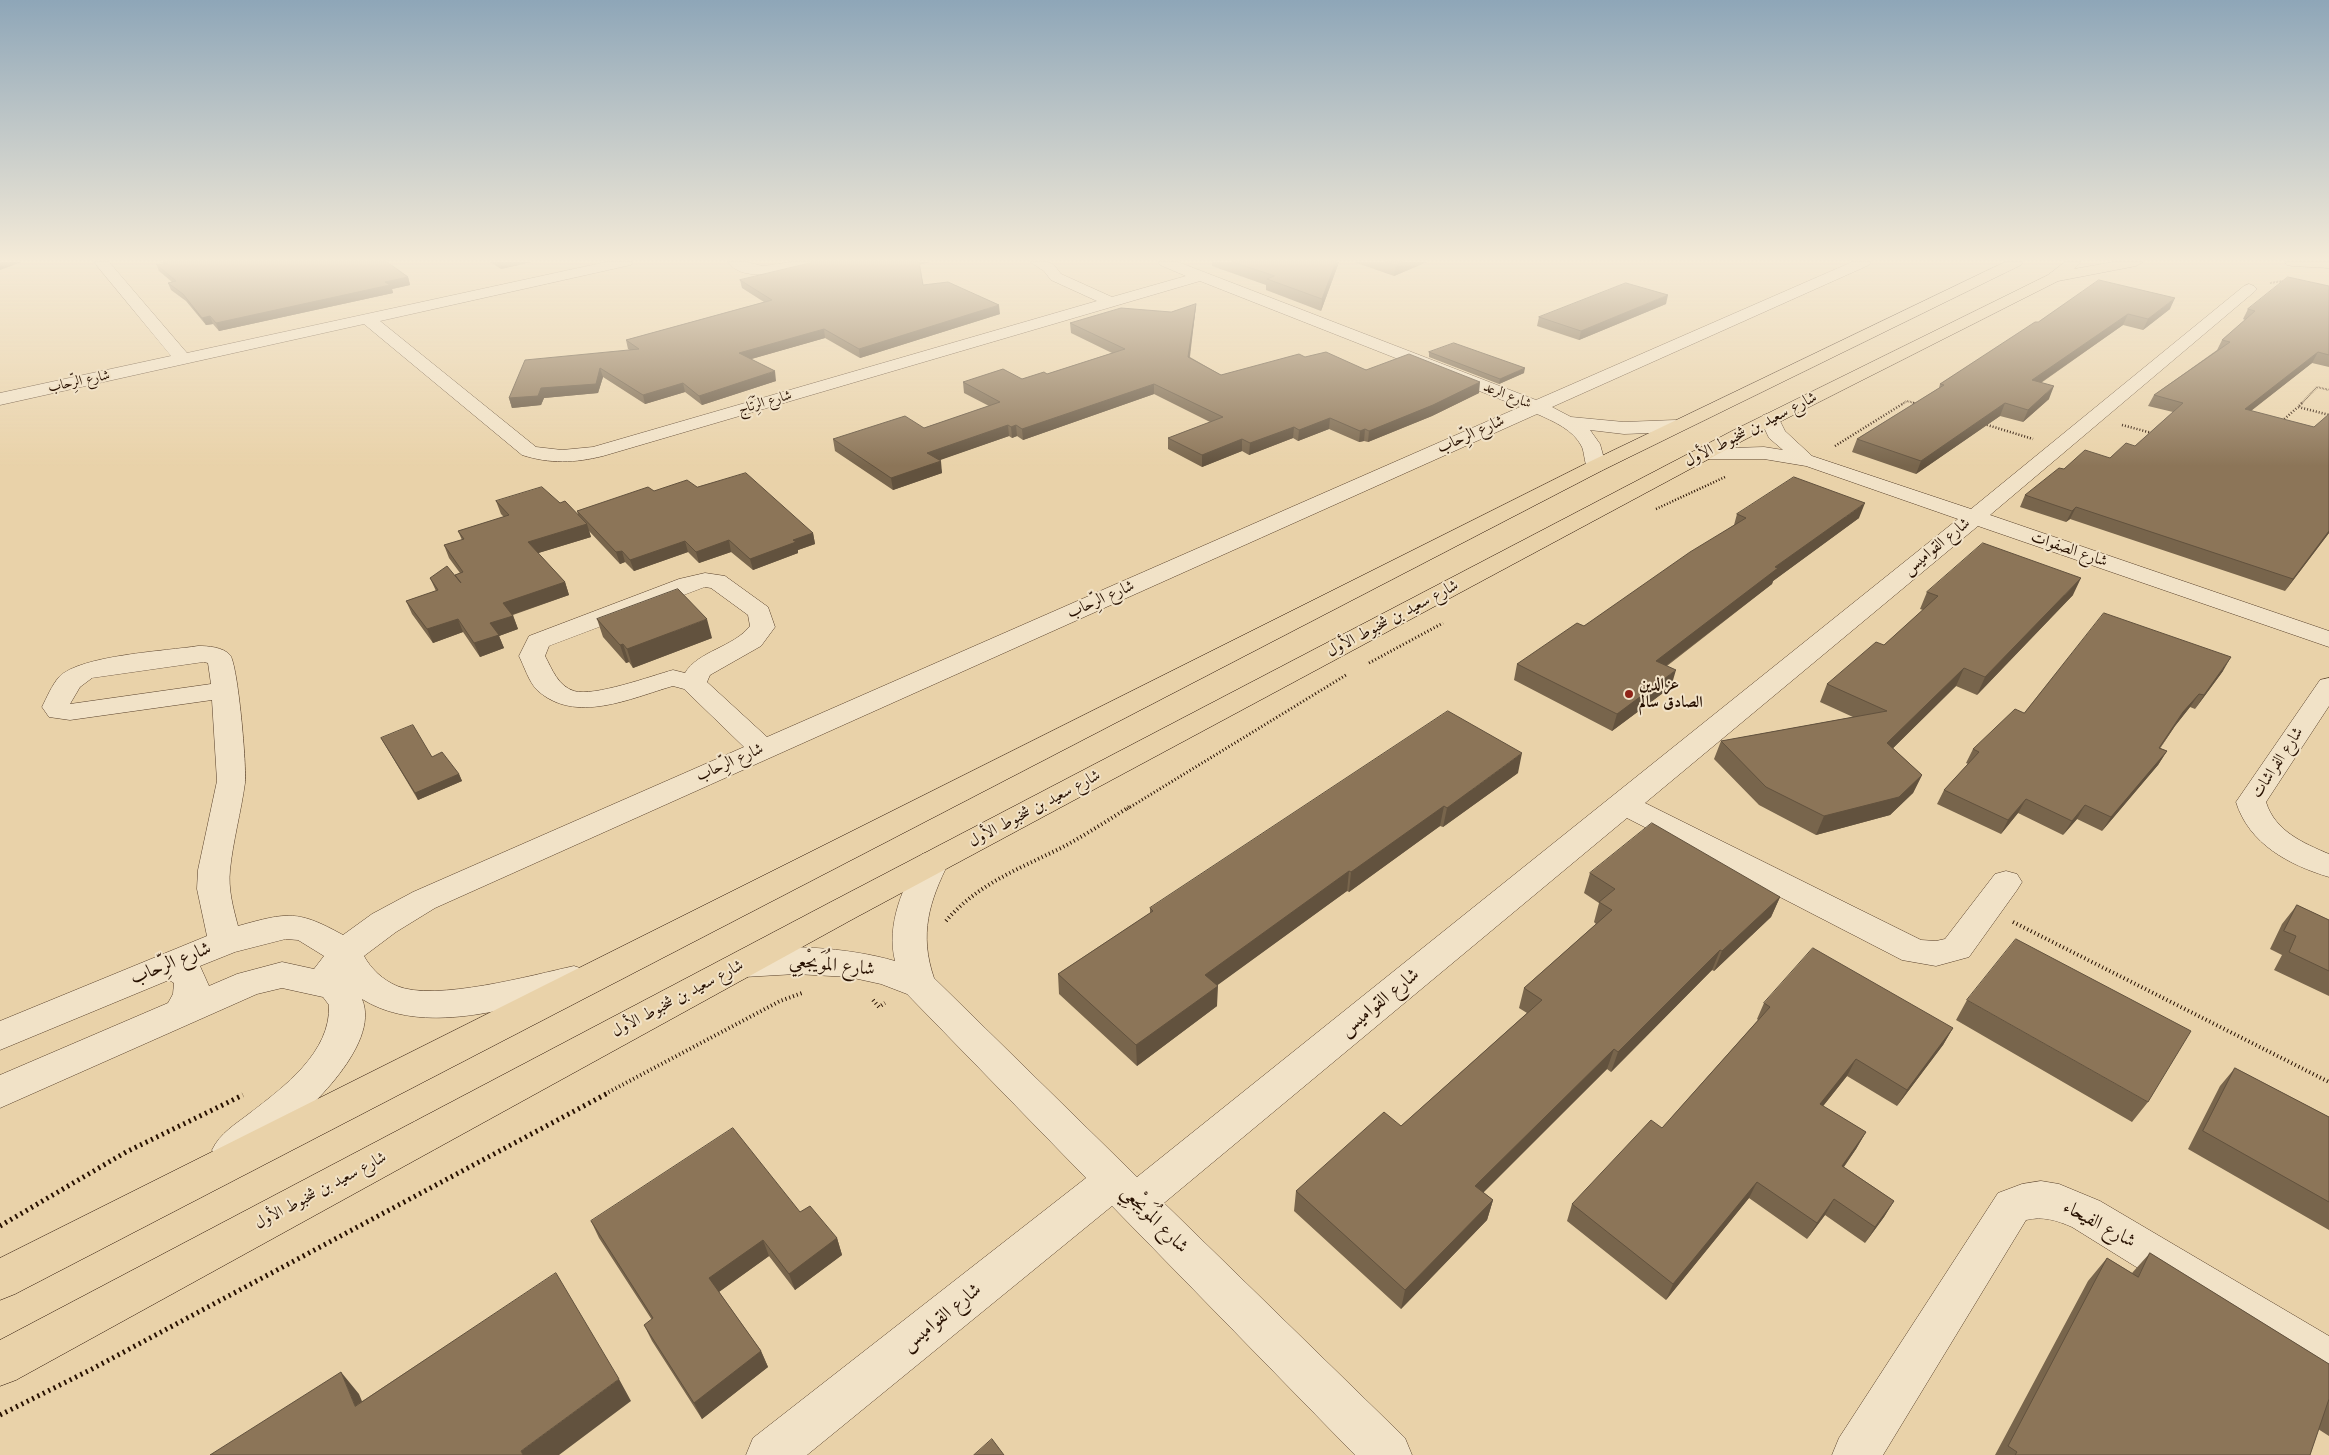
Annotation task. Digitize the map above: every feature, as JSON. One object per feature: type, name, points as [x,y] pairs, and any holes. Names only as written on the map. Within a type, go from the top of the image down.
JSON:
[{"type":"main road","points":[[0,1280],[1674,426],[1873,330]]},
{"type":"main road","name":"شارع سعيد بن شخبوط الأول","points":[[0,1364],[933,862],[1770,419],[1946,330]]},
{"type":"street","points":[[158,330],[183,359]]},
{"type":"street","name":"شارع الرِّحاب","points":[[0,399],[313,330]]},
{"type":"street","name":"شارع الرِّتَاج","points":[[381,330],[529,450],[549,456],[576,456],[580,448],[590,442],[659,422],[684,420],[696,423],[1015,330]]},
{"type":"street","name":"شارع الرعد","points":[[1339,330],[1536,407],[1568,422],[1591,443],[1596,454],[1596,466]]},
{"type":"street","name":"شارع الرِّحاب","points":[[322,984],[345,952],[384,923],[424,900],[1710,330]]},
{"type":"street","name":"شارع القواميس","points":[[770,1455],[1125,1191],[1623,804],[2060,447],[2200,330]]},
{"type":"street","name":"شارع الصفوات","points":[[1770,419],[1776,434],[1783,442],[1810,461]]},
{"type":"street","name":"شارع الرعد","points":[[1568,422],[1624,428],[1674,426]]},
{"type":"street","name":"شارع الصفوات","points":[[1706,453],[1764,453],[1810,461],[2329,639]]},
{"type":"street","points":[[693,682],[700,670],[752,641],[763,627],[759,612],[717,581],[705,580],[686,584],[538,640],[532,656],[546,684],[568,698],[596,699],[673,678],[693,682],[763,749]]},
{"type":"street","points":[[225,690],[70,712],[59,711],[55,707],[69,682],[84,672],[103,667],[198,654],[215,656],[220,659],[225,690],[231,781],[214,870],[213,889],[225,942]]},
{"type":"street","name":"شارع الفراشات","points":[[2326,696],[2251,802],[2253,814],[2264,828],[2280,841],[2302,854],[2329,866]]},
{"type":"street","points":[[1623,804],[1914,951],[1946,954],[1957,948],[2006,882]]},
{"type":"street","name":"شارع المُوَيجْعِي","points":[[919,985],[910,955],[910,930],[914,906],[933,862]]},
{"type":"street","name":"شارع الرِّحاب","points":[[0,1036],[166,965],[225,942],[264,931],[286,927],[305,929],[345,952]]},
{"type":"street","points":[[345,952],[356,974],[366,984],[387,996],[410,1003],[441,1004],[498,997],[557,984],[609,969]]},
{"type":"street","name":"شارع المُوَيجْعِي","points":[[744,964],[788,961],[849,965],[882,971],[919,985],[1388,1455]]},
{"type":"street","points":[[166,965],[186,973],[191,980],[192,989],[182,1010]]},
{"type":"street","points":[[0,1092],[182,1010],[265,978],[282,975],[334,986],[347,1002],[348,1024],[336,1050],[314,1080],[283,1110],[191,1183]]},
{"type":"street","name":"شارع الفيحاء","points":[[1856,1455],[2012,1206],[2026,1200],[2044,1199],[2064,1204],[2086,1214],[2329,1361]]},
{"type":"path","points":[[2277,426],[2316,387],[2329,390]]},
{"type":"path","points":[[1810,461],[1907,401],[1925,406]]},
{"type":"path","points":[[2298,407],[2329,415]]},
{"type":"path","points":[[2096,417],[2159,435]]},
{"type":"path","points":[[1979,422],[2060,447]]},
{"type":"path","points":[[1648,512],[1728,476]]},
{"type":"path","points":[[1366,665],[1446,622]]},
{"type":"path","points":[[945,924],[964,901],[981,889],[1075,840],[1244,735],[1350,673]]},
{"type":"path","points":[[1986,908],[2329,1082]]},
{"type":"path","points":[[869,996],[879,1007],[919,985]]},
{"type":"path","points":[[0,1415],[101,1364],[780,1001],[807,992]]},
{"type":"path","points":[[0,1226],[27,1212],[126,1152],[253,1090]]},
{"type":"building","points":[[663,330],[821,330],[739,353],[775,371],[699,396],[683,383],[643,395],[600,368],[596,384],[541,388],[538,396],[509,398],[525,360],[639,349],[626,340]]},
{"type":"building","points":[[826,330],[920,330],[859,349]]},
{"type":"building","points":[[1085,330],[1192,330],[1188,357],[1221,375],[1299,354],[1305,357],[1326,352],[1366,370],[1409,354],[1480,382],[1433,405],[1369,431],[1365,429],[1360,431],[1330,418],[1299,430],[1294,427],[1250,443],[1242,439],[1202,455],[1168,438],[1223,417],[1154,384],[1022,429],[1016,425],[1011,427],[1008,425],[927,453],[941,461],[891,478],[833,439],[905,416],[924,428],[1000,402],[963,382],[1003,369],[1022,379],[1044,372],[1047,374],[1125,349]]},
{"type":"building","points":[[2023,330],[2105,330],[2032,380],[2054,386],[2028,410],[2005,403],[1921,461],[1857,439],[1944,385],[1940,384]]},
{"type":"building","points":[[2233,330],[2329,330],[2329,355],[2318,352],[2245,409],[2314,427],[2329,414],[2329,531],[2293,579],[2076,507],[2072,511],[2025,495],[2059,468],[2064,469],[2085,450],[2110,458],[2126,443],[2135,446],[2183,403],[2154,395],[2230,342],[2222,340]]},
{"type":"building","points":[[1454,343],[1525,368],[1500,379],[1429,352]]},
{"type":"building","points":[[746,473],[813,533],[793,540],[796,542],[750,559],[729,540],[696,552],[685,541],[630,560],[622,551],[616,552],[577,511],[648,487],[654,491],[687,480],[697,487]]},
{"type":"building","points":[[1794,477],[1865,503],[1775,567],[1778,568],[1656,661],[1676,670],[1617,714],[1517,664],[1577,623],[1584,626],[1690,552],[1746,518],[1737,514]]},
{"type":"building","points":[[542,487],[560,503],[565,501],[587,524],[528,542],[565,582],[503,603],[513,616],[490,623],[499,635],[474,643],[458,619],[427,629],[406,601],[438,590],[430,578],[447,566],[461,583],[455,575],[463,572],[444,545],[464,539],[458,531],[509,515],[496,501]]},
{"type":"building","points":[[1983,543],[2081,578],[1985,677],[1964,668],[1887,743],[1922,775],[1899,797],[1824,816],[1766,787],[1721,741],[1887,711],[1827,684],[1876,642],[1884,645],[1938,596],[1927,592]]},
{"type":"building","points":[[678,589],[707,619],[627,649],[623,644],[620,645],[597,619]]},
{"type":"building","points":[[2104,613],[2231,657],[2204,695],[2199,694],[2183,712],[2159,748],[2167,751],[2111,817],[2085,805],[2072,821],[2026,799],[2008,820],[1944,790],[1979,752],[1973,749],[2015,709],[2024,713]]},
{"type":"building","points":[[1448,711],[1522,753],[1447,808],[1444,806],[1351,872],[1349,871],[1205,975],[1218,986],[1136,1045],[1058,974],[1153,911],[1150,908]]},
{"type":"building","points":[[413,725],[432,757],[442,752],[459,774],[415,793],[381,738]]},
{"type":"building","points":[[1652,823],[1780,897],[1722,951],[1720,950],[1618,1052],[1614,1049],[1475,1186],[1493,1200],[1405,1290],[1296,1191],[1384,1112],[1401,1126],[1542,1000],[1524,988],[1612,910],[1599,902],[1615,889],[1590,873]]},
{"type":"building","points":[[2297,905],[2329,920],[2329,971],[2289,952],[2296,936],[2284,931]]},
{"type":"building","points":[[2016,939],[2191,1031],[2148,1102],[1967,1000]]},
{"type":"building","points":[[1813,948],[1953,1028],[1907,1090],[1856,1059],[1820,1104],[1866,1132],[1842,1166],[1894,1201],[1875,1227],[1834,1199],[1817,1223],[1757,1182],[1673,1284],[1572,1204],[1651,1120],[1662,1128],[1770,1007],[1764,1003]]},
{"type":"building","points":[[2235,1068],[2329,1117],[2329,1202],[2203,1131]]},
{"type":"building","points":[[733,1128],[800,1212],[810,1206],[837,1238],[789,1274],[763,1240],[709,1278],[761,1351],[694,1403],[644,1325],[653,1318],[591,1221]]},
{"type":"building","points":[[2150,1253],[2329,1364],[2329,1399],[2310,1455],[2015,1455],[2017,1452],[2008,1446],[2107,1258],[2138,1277]]},
{"type":"building","points":[[556,1273],[619,1379],[521,1451],[523,1455],[210,1455],[341,1372],[355,1406]]},
{"type":"building","points":[[992,1439],[1004,1455],[974,1455]]},
{"type":"place","name":"عزالدين الصادق سالم","points":[[1629,694]]}]
